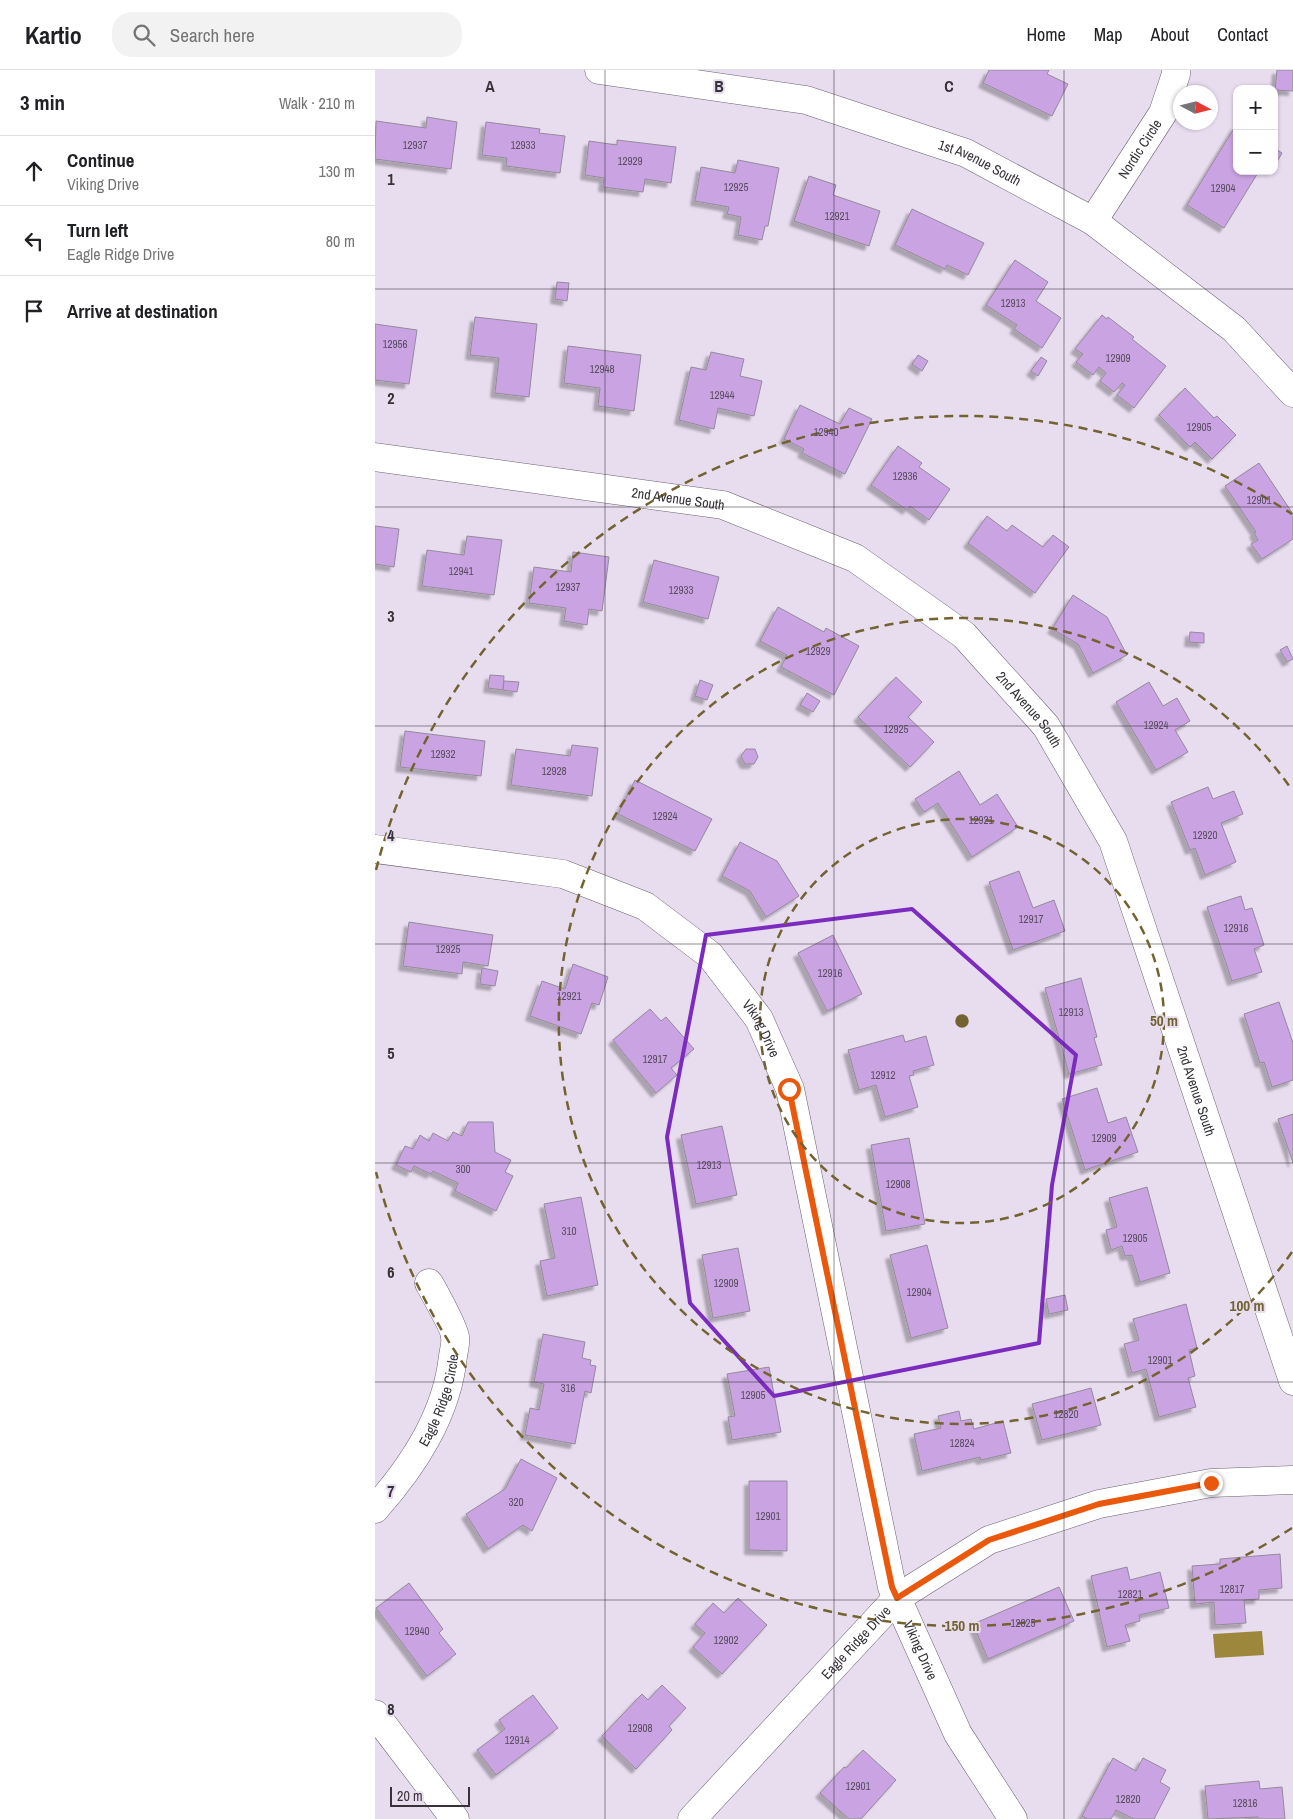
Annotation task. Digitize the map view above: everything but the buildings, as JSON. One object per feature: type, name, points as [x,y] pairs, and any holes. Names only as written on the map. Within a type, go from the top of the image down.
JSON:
[{"type":"street","name":"1st Avenue South","points":[[599,70],[806,100],[966,154],[1093,221],[1234,329],[1293,393]]},
{"type":"street","name":"Nordic Circle","points":[[1093,221],[1163,113],[1176,70]]},
{"type":"street","name":"2nd Avenue South","points":[[375,457],[723,505],[855,558],[964,635],[1046,726],[1113,841],[1293,1381]]},
{"type":"street","name":"Viking Drive","points":[[375,849],[563,874],[645,906],[710,955],[759,1019],[789,1089],[890,1578],[897,1598],[958,1734],[1013,1819]]},
{"type":"street","name":"Eagle Ridge Circle","points":[[375,1510],[397,1484],[420,1449],[437,1418],[451,1375],[455,1336],[429,1283]]},
{"type":"street","name":"Eagle Ridge Drive","points":[[692,1819],[897,1598],[989,1540],[1099,1504],[1211,1483],[1293,1480]]},
{"type":"street","points":[[375,1714],[455,1819]]},
{"type":"highlighted area","points":[[912,909],[1076,1055],[1052,1185],[1039,1343],[774,1396],[690,1303],[667,1137],[706,935]]},
{"type":"shaded area","points":[[1262,1631],[1264,1655],[1215,1658],[1213,1634]]},
{"type":"route","points":[[789,1089],[892,1587],[897,1598],[989,1540],[1099,1504],[1211,1483]]}]
